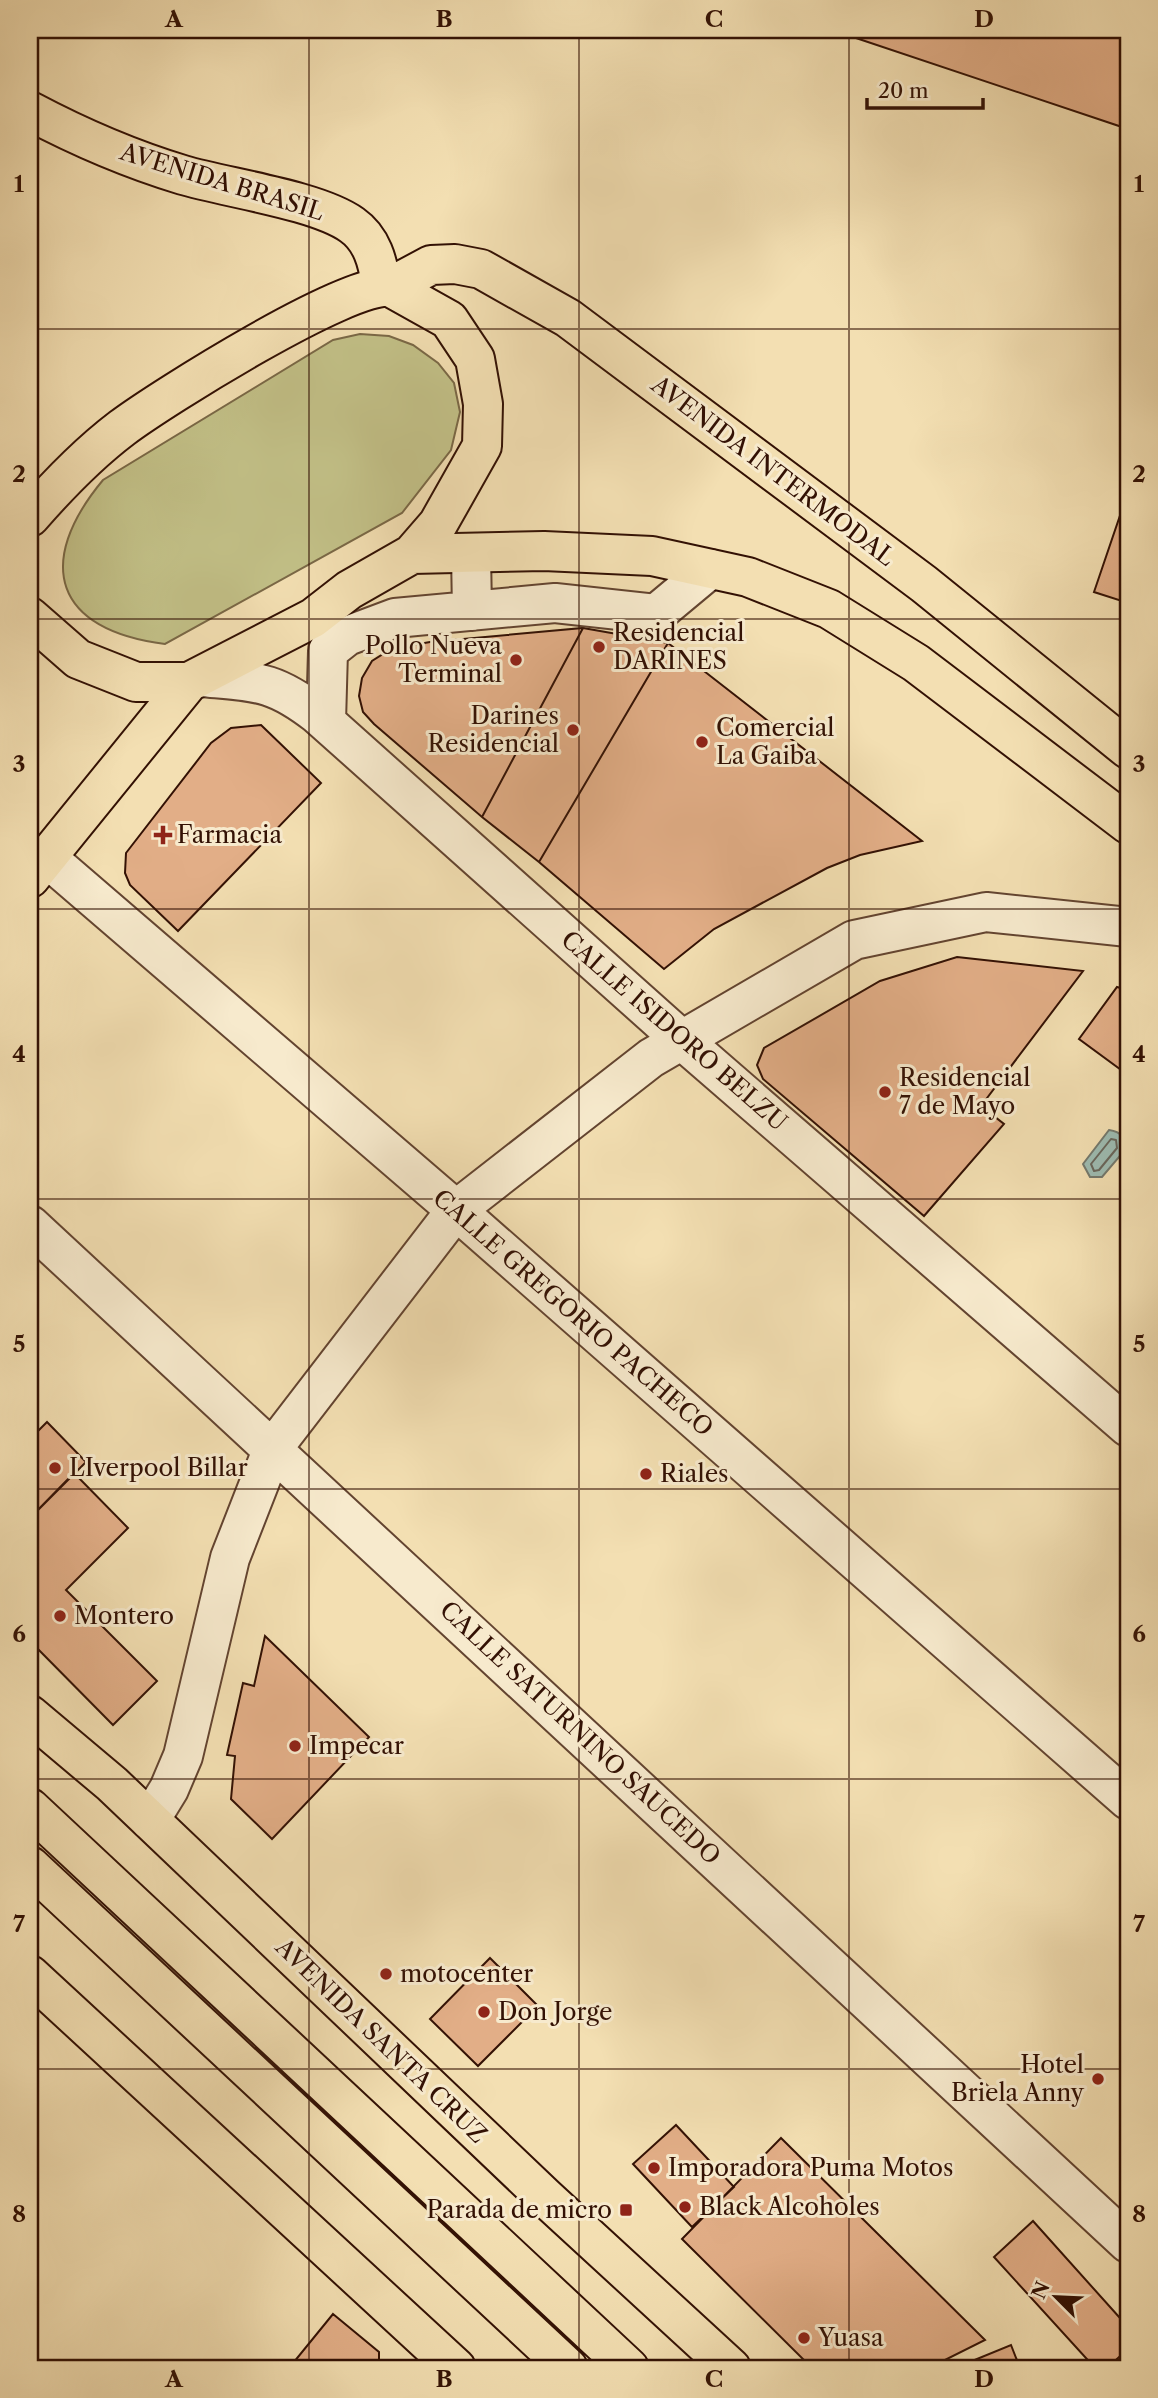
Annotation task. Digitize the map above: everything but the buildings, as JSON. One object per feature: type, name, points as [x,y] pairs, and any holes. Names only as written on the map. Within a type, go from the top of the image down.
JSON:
[{"type":"main road","name":"AVENIDA BRASIL","points":[[30,111],[82,138],[181,174],[326,212],[353,226],[373,250],[386,286]]},
{"type":"main road","name":"AVENIDA INTERMODAL","points":[[30,517],[50,493],[121,429],[260,341],[349,296],[386,286],[431,265],[455,264],[481,269],[568,318],[925,584],[1128,749]]},
{"type":"main road","points":[[38,867],[195,680],[313,618],[349,590],[412,554],[438,524],[482,446],[483,404],[475,359],[449,320],[386,286]]},
{"type":"main road","points":[[412,554],[544,551],[652,556],[748,577],[829,609],[916,663],[1128,824]]},
{"type":"main road","points":[[30,617],[78,659],[136,682],[195,680]]},
{"type":"main road","name":"AVENIDA SANTA CRUZ","points":[[30,1715],[112,1784],[545,2197],[731,2368]]},
{"type":"main road","points":[[30,1808],[629,2368]]},
{"type":"main road","points":[[30,1866],[568,2368]]},
{"type":"main road","points":[[30,1975],[445,2364]]},
{"type":"street","points":[[471,553],[472,611]]},
{"type":"street","points":[[326,722],[328,651],[347,636],[395,618],[555,603],[656,614],[710,569]]},
{"type":"street","name":"CALLE ISIDORO BELZU","points":[[195,680],[269,685],[289,692],[683,1041],[1128,1427]]},
{"type":"street","name":"CALLE GREGORIO PACHECO","points":[[38,867],[456,1210],[1128,1800]]},
{"type":"street","points":[[150,1820],[169,1789],[183,1756],[230,1558],[273,1448],[456,1210],[651,1058],[854,940],[986,912],[1128,927]]},
{"type":"street","name":"CALLE SATURNINO SAUCEDO","points":[[30,1225],[1128,2243]]},
{"type":"shaded area","points":[[360,334],[389,336],[413,345],[438,363],[454,383],[460,412],[451,450],[402,513],[165,644],[128,636],[99,624],[78,608],[66,588],[63,565],[68,539],[81,510],[103,480],[333,340]]},
{"type":"water","points":[[1109,1130],[1122,1136],[1125,1150],[1102,1177],[1090,1177],[1083,1164]]},
{"type":"place","name":"Residencial DARINES","points":[[599,647]]},
{"type":"place","name":"Pollo Nueva Terminal","points":[[516,660]]},
{"type":"place","name":"Darines Residencial","points":[[573,730]]},
{"type":"place","name":"Comercial La Gaiba","points":[[702,742]]},
{"type":"place","name":"Farmacia","points":[[163,835]]},
{"type":"place","name":"Residencial 7 de Mayo","points":[[885,1092]]},
{"type":"place","name":"LIverpool Billar","points":[[55,1468]]},
{"type":"place","name":"Riales","points":[[646,1474]]},
{"type":"place","name":"Montero","points":[[60,1616]]},
{"type":"place","name":"Impecar","points":[[295,1746]]},
{"type":"place","name":"motocenter","points":[[386,1974]]},
{"type":"place","name":"Don Jorge","points":[[484,2012]]},
{"type":"place","name":"Hotel Briela Anny","points":[[1098,2079]]},
{"type":"place","name":"Imporadora Puma Motos","points":[[654,2168]]},
{"type":"place","name":"Black Alcoholes","points":[[685,2207]]},
{"type":"place","name":"Parada de micro","points":[[626,2210]]},
{"type":"place","name":"Yuasa","points":[[804,2338]]}]
